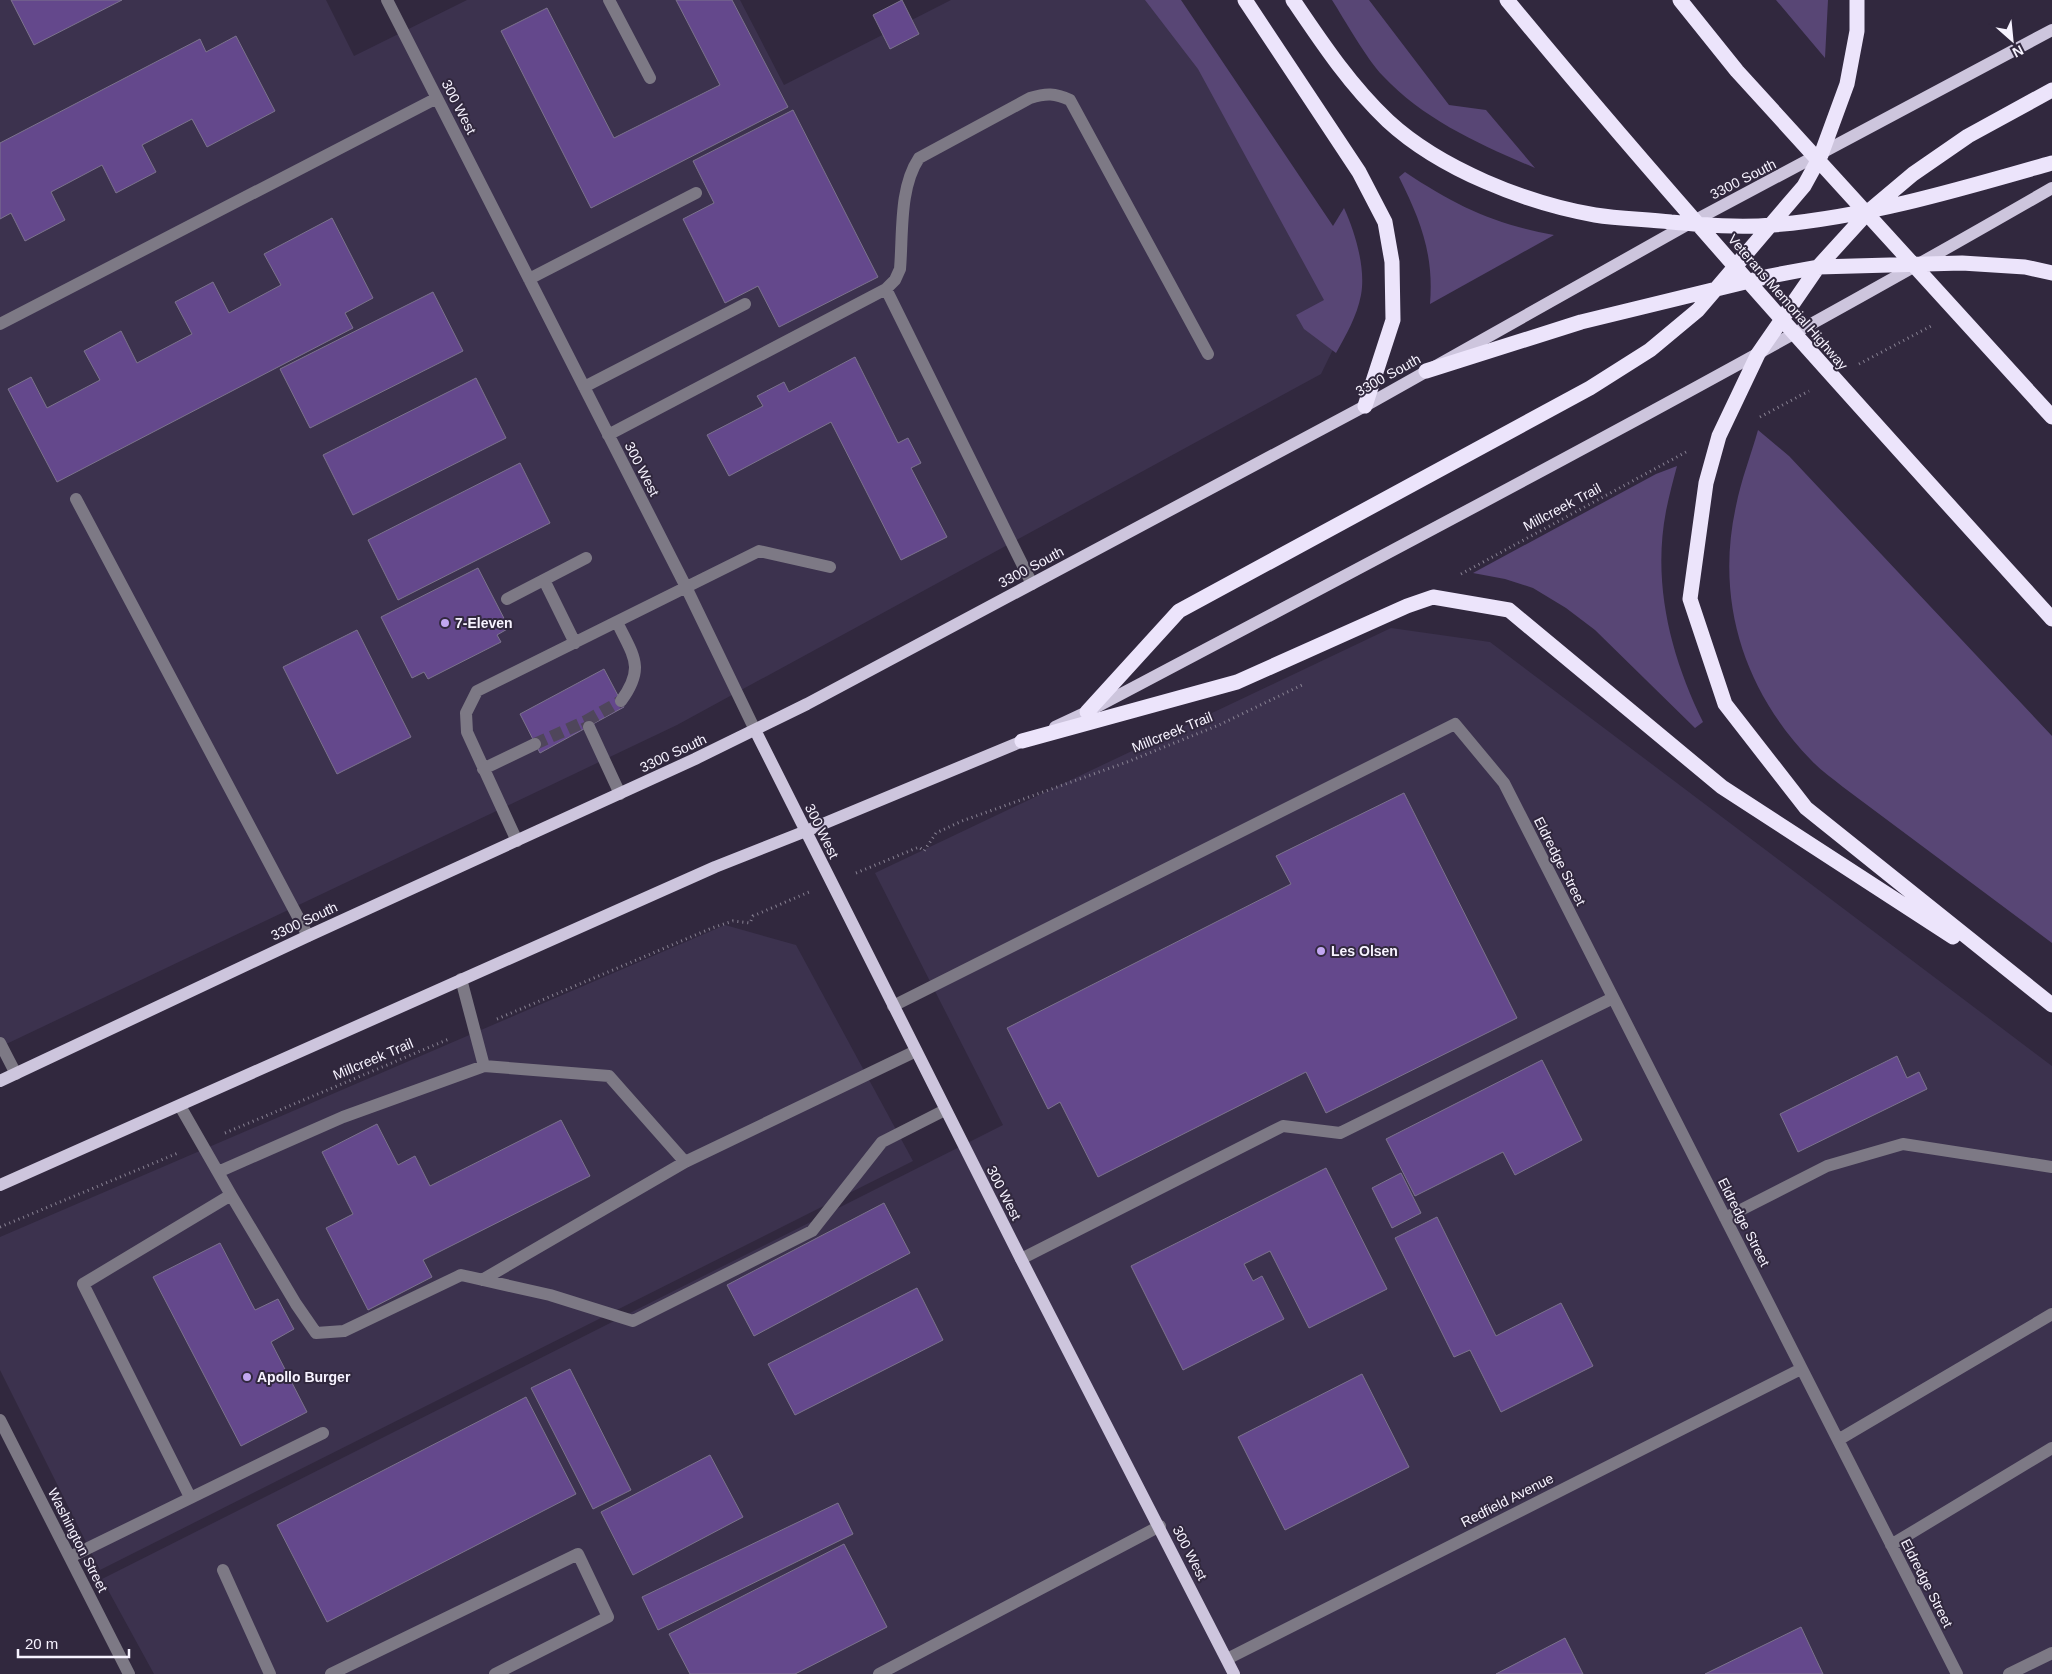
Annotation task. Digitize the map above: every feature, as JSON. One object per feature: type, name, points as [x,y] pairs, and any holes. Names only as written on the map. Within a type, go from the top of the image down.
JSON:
[{"type":"highway","points":[[1245,0],[1359,172],[1385,222],[1392,262],[1393,320],[1365,406]]},
{"type":"highway","points":[[1293,0],[1341,70],[1388,121],[1442,160],[1505,190],[1563,208],[1598,215],[1690,223],[1736,226],[1772,225],[1869,211],[2052,163]]},
{"type":"highway","name":"Veterans Memorial Highway","points":[[1507,0],[1610,124],[1858,405],[2052,619]]},
{"type":"highway","points":[[1680,0],[1737,71],[2052,417]]},
{"type":"highway","points":[[1087,712],[1179,611],[1590,388],[1650,350],[1698,310],[1804,186],[1821,155],[1850,71],[1857,31],[1857,0]]},
{"type":"highway","points":[[2052,90],[1943,152],[1913,174],[1869,211],[1818,267],[1758,354],[1719,436],[1706,483],[1690,600],[1725,704],[1806,808],[2052,1005]]},
{"type":"highway","points":[[1426,371],[1581,322],[1716,289],[1818,267],[1996,264],[2052,273]]},
{"type":"highway","points":[[1022,741],[1237,682],[1407,606],[1433,597],[1509,610],[1722,787],[2024,984]]},
{"type":"main road","name":"3300 South","points":[[0,1081],[308,936],[620,794],[755,730],[1365,406],[1690,223],[1821,155],[2052,30]]},
{"type":"main road","points":[[0,1184],[180,1106],[714,867],[806,831],[1087,712],[1758,354],[1922,264],[2052,188]]},
{"type":"main road","name":"300 West","points":[[755,730],[1021,1259],[1160,1526],[1234,1674]]},
{"type":"main road","points":[[0,1089],[16,1074]]},
{"type":"street","name":"300 West","points":[[387,0],[686,587],[755,730]]},
{"type":"street","points":[[609,0],[650,78]]},
{"type":"street","points":[[608,435],[886,289],[895,280],[900,269],[906,194],[910,172],[919,158],[1030,98],[1045,94],[1058,94],[1070,100],[1208,354]]},
{"type":"street","points":[[0,324],[437,98]]},
{"type":"street","points":[[529,279],[696,193]]},
{"type":"street","points":[[886,289],[1032,584]]},
{"type":"street","points":[[584,387],[745,304]]},
{"type":"street","points":[[76,499],[308,936]]},
{"type":"street","points":[[517,841],[467,732],[466,713],[478,691],[759,551],[830,567]]},
{"type":"street","points":[[507,599],[586,558]]},
{"type":"street","points":[[544,580],[575,642]]},
{"type":"street","points":[[617,622],[636,662],[633,684],[621,701]]},
{"type":"street","name":"Eldredge Street","points":[[893,1006],[1455,724],[1504,783],[1956,1674]]},
{"type":"street","points":[[589,727],[620,794]]},
{"type":"street","points":[[483,769],[535,744]]},
{"type":"street","points":[[461,979],[484,1066]]},
{"type":"street","points":[[1021,1259],[1283,1126],[1340,1133],[1613,998]]},
{"type":"street","points":[[0,1042],[16,1074]]},
{"type":"street","points":[[482,1280],[685,1162],[916,1051]]},
{"type":"street","points":[[218,1172],[343,1117],[484,1066],[609,1076],[685,1162]]},
{"type":"street","points":[[180,1106],[296,1304],[316,1333],[344,1331],[461,1275],[550,1295],[633,1321],[812,1232],[882,1142],[946,1110]]},
{"type":"street","points":[[1725,1218],[1827,1166],[1903,1144],[2052,1167]]},
{"type":"street","points":[[190,1497],[84,1284],[231,1195]]},
{"type":"street","points":[[1838,1440],[2052,1314]]},
{"type":"street","name":"Redfield Avenue","points":[[1227,1659],[1802,1369]]},
{"type":"street","name":"Washington Street","points":[[0,1420],[4,1440],[70,1557],[129,1674]]},
{"type":"street","points":[[70,1557],[323,1433]]},
{"type":"street","points":[[1891,1545],[2052,1448]]},
{"type":"street","points":[[879,1674],[1160,1526]]},
{"type":"street","points":[[331,1674],[578,1554],[608,1617],[495,1674]]},
{"type":"street","points":[[223,1570],[270,1674]]},
{"type":"street","points":[[2008,1674],[2052,1653]]},
{"type":"path","name":"Millcreek Trail","points":[[1459,575],[1676,458]]},
{"type":"path","name":"Millcreek Trail","points":[[919,847],[924,851],[936,833],[962,821],[1127,762],[1219,725],[1305,684]]},
{"type":"path","name":"Millcreek Trail","points":[[0,1227],[712,928],[733,921],[750,923],[753,916]]},
{"type":"shaded area","points":[[0,0],[326,0],[354,56],[467,0],[740,0],[784,85],[951,0],[1175,0],[1359,296],[1321,374],[677,725],[0,1047]]},
{"type":"shaded area","points":[[1145,0],[1181,0],[1333,226],[1344,208],[1352,228],[1361,262],[1362,284],[1357,310],[1336,353],[1304,329],[1296,315],[1324,300],[1198,69]]},
{"type":"shaded area","points":[[1332,0],[1369,0],[1449,105],[1486,110],[1535,168],[1454,130],[1416,106],[1399,92],[1370,60]]},
{"type":"shaded area","points":[[1776,0],[1828,0],[1825,58]]},
{"type":"shaded area","points":[[1405,172],[1441,195],[1476,212],[1532,231],[1554,235],[1430,304],[1431,286],[1428,254],[1420,224],[1399,177]]},
{"type":"shaded area","points":[[1758,430],[1789,456],[2052,736],[2052,943],[1822,771],[1788,733],[1768,705],[1752,674],[1740,643],[1733,610],[1729,576],[1730,541],[1736,506]]},
{"type":"shaded area","points":[[1677,466],[1666,511],[1662,538],[1661,566],[1667,620],[1674,646],[1682,672],[1703,722],[1695,728],[1595,630],[1566,608],[1533,588],[1505,579],[1473,573],[1656,474]]},
{"type":"shaded area","points":[[1391,628],[1490,642],[2052,1066],[2052,1674],[154,1674],[102,1579],[1003,1125],[875,873]]},
{"type":"shaded area","points":[[725,925],[796,945],[913,1161],[100,1570],[0,1370],[0,1237]]},
{"type":"building","points":[[11,0],[122,0],[34,45]]},
{"type":"building","points":[[676,0],[732,0],[788,107],[591,208],[501,31],[547,8],[614,138],[720,85]]},
{"type":"building","points":[[902,0],[919,34],[890,49],[873,15]]},
{"type":"building","points":[[236,36],[275,111],[207,147],[192,119],[142,145],[156,172],[116,193],[102,165],[51,192],[65,220],[25,241],[11,213],[0,219],[0,143],[200,39],[206,52]]},
{"type":"building","points":[[793,110],[878,277],[779,327],[758,286],[725,303],[683,219],[714,203],[693,161]]},
{"type":"building","points":[[332,218],[373,298],[345,313],[353,328],[57,482],[8,389],[31,377],[47,408],[100,380],[84,351],[121,331],[137,363],[192,334],[175,302],[213,282],[229,313],[281,285],[264,254]]},
{"type":"building","points":[[433,292],[463,351],[310,428],[280,369]]},
{"type":"building","points":[[855,357],[898,443],[908,438],[921,463],[911,468],[947,537],[901,560],[831,422],[729,476],[707,435],[763,406],[757,396],[784,382],[789,392]]},
{"type":"building","points":[[476,378],[506,438],[353,515],[323,455]]},
{"type":"building","points":[[520,463],[550,523],[398,600],[368,540]]},
{"type":"building","name":"7-Eleven","points":[[478,568],[509,628],[497,635],[501,642],[428,679],[424,672],[412,678],[381,617]]},
{"type":"building","points":[[357,630],[411,737],[337,774],[283,667]]},
{"type":"building","points":[[604,669],[624,707],[540,753],[520,714]]},
{"type":"building","name":"Les Olsen","points":[[1404,793],[1517,1018],[1326,1113],[1306,1072],[1098,1177],[1060,1102],[1048,1109],[1007,1028],[1291,884],[1276,856]]},
{"type":"building","points":[[1897,1056],[1907,1078],[1919,1072],[1927,1089],[1798,1152],[1780,1114]]},
{"type":"building","points":[[1542,1060],[1582,1140],[1515,1175],[1503,1152],[1415,1196],[1386,1139]]},
{"type":"building","points":[[561,1120],[590,1176],[423,1260],[432,1277],[368,1310],[326,1228],[353,1214],[322,1152],[377,1124],[398,1165],[415,1156],[430,1186]]},
{"type":"building","points":[[1326,1168],[1387,1289],[1309,1328],[1270,1251],[1244,1264],[1253,1281],[1262,1276],[1284,1319],[1183,1370],[1131,1266]]},
{"type":"building","points":[[1401,1173],[1421,1213],[1392,1228],[1372,1188]]},
{"type":"building","points":[[884,1203],[910,1253],[754,1336],[727,1285]]},
{"type":"building","points":[[1437,1217],[1496,1336],[1561,1303],[1593,1366],[1501,1412],[1470,1350],[1454,1357],[1395,1238]]},
{"type":"building","name":"Apollo Burger","points":[[220,1243],[255,1310],[278,1299],[294,1329],[271,1342],[307,1412],[241,1446],[153,1277]]},
{"type":"building","points":[[917,1288],[943,1340],[795,1415],[768,1364]]},
{"type":"building","points":[[570,1369],[631,1490],[593,1509],[531,1388]]},
{"type":"building","points":[[1362,1374],[1409,1467],[1285,1530],[1238,1437]]},
{"type":"building","points":[[526,1397],[576,1494],[327,1622],[277,1525]]},
{"type":"building","points":[[710,1455],[743,1517],[633,1575],[601,1512]]},
{"type":"building","points":[[838,1503],[853,1534],[658,1630],[642,1597]]},
{"type":"building","points":[[844,1544],[887,1627],[795,1674],[690,1674],[669,1634]]},
{"type":"building","points":[[1801,1627],[1823,1674],[1705,1674]]},
{"type":"building","points":[[1565,1638],[1583,1674],[1496,1674]]},
{"type":"tunnel","points":[[586,721],[621,701]]},
{"type":"tunnel","points":[[535,744],[586,721],[589,727]]},
{"type":"place","name":"7-Eleven","points":[[445,623]]},
{"type":"place","name":"Les Olsen","points":[[1321,951]]},
{"type":"place","name":"Apollo Burger","points":[[247,1377]]}]
